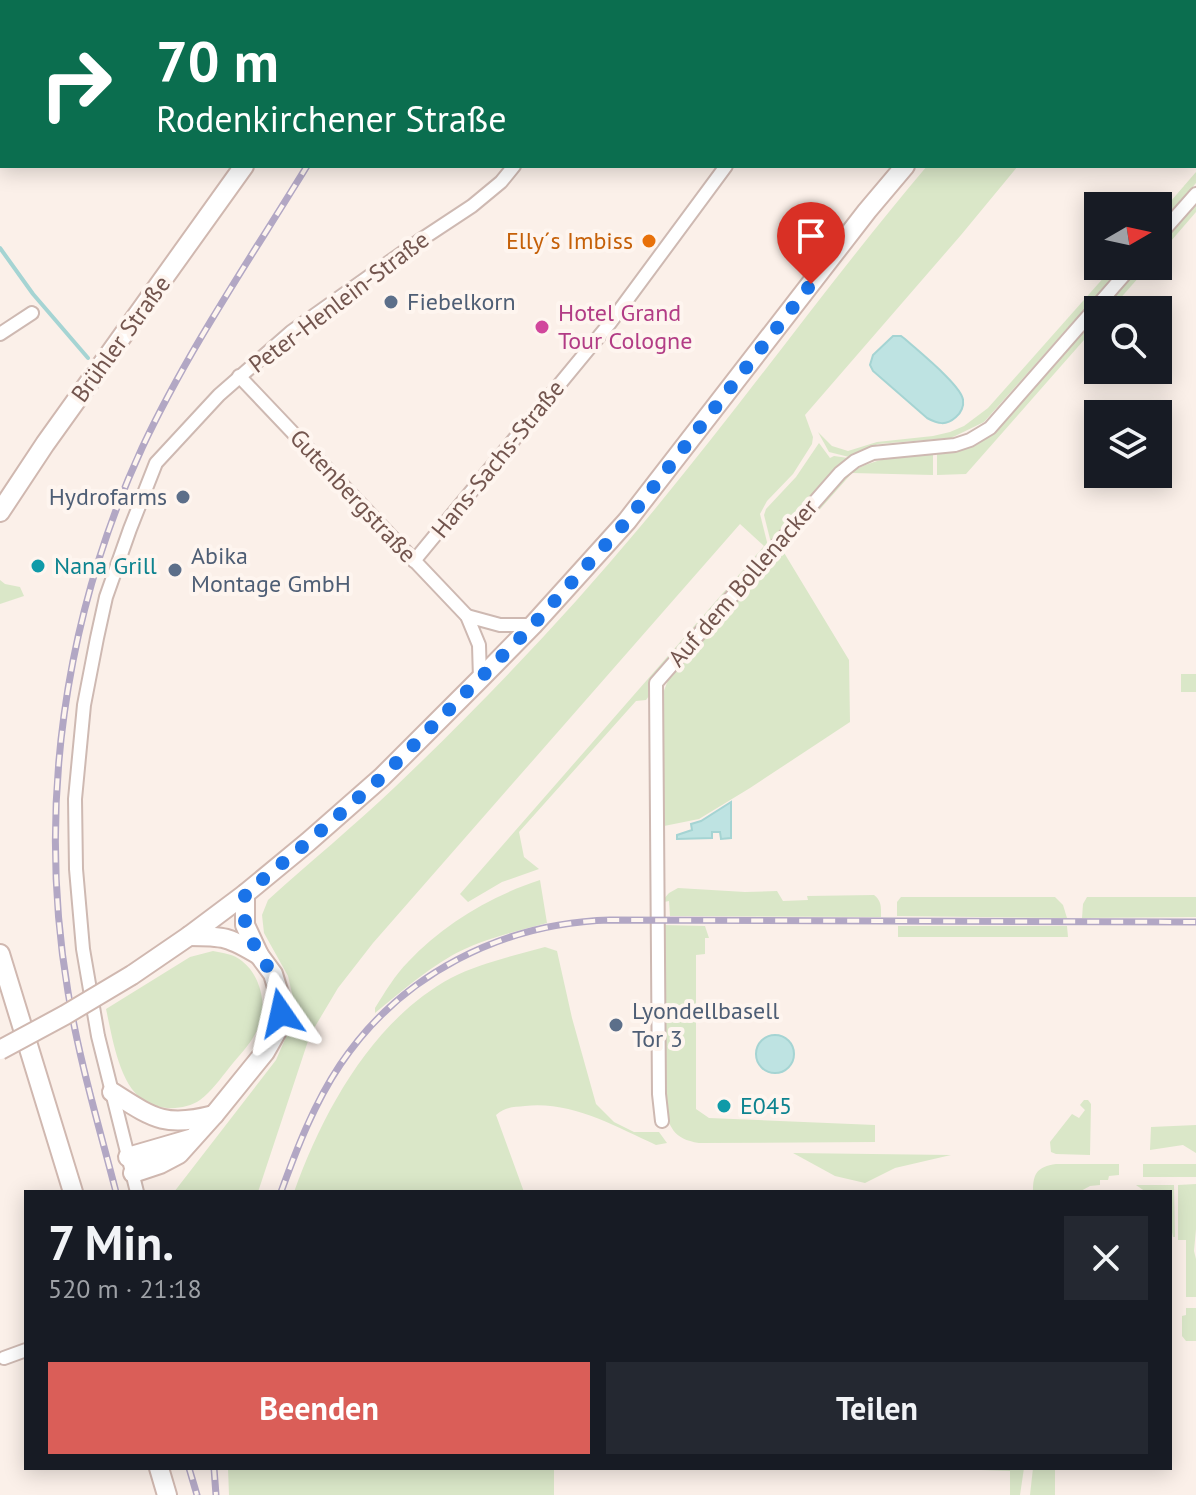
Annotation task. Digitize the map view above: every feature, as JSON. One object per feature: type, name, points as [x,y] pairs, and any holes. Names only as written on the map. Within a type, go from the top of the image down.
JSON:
[{"type":"main road","name":"Brühler Straße","points":[[0,512],[45,444],[243,168]]},
{"type":"main road","points":[[0,1050],[132,975],[189,936],[245,894],[382,777],[533,625],[627,521],[903,168]]},
{"type":"main road","points":[[130,1165],[193,1138],[265,1052],[277,1031],[281,1013],[280,997],[273,974],[259,955],[245,925],[245,894]]},
{"type":"main road","points":[[189,936],[232,939],[259,955]]},
{"type":"main road","points":[[0,954],[72,1190]]},
{"type":"main road","points":[[112,1092],[149,1116],[167,1121],[191,1121],[214,1115]]},
{"type":"main road","points":[[160,1470],[167,1495]]},
{"type":"street","name":"Peter-Henlein-Straße","points":[[136,1190],[98,1036],[83,949],[76,869],[75,799],[87,693],[106,597],[130,529],[156,463],[239,376],[291,332],[472,206],[512,168]]},
{"type":"street","name":"Hans-Sachs-Straße","points":[[414,561],[610,323],[725,168]]},
{"type":"street","points":[[1172,221],[1196,194]]},
{"type":"street","name":"Auf dem Bollenacker","points":[[662,1121],[659,1094],[656,683],[840,473],[855,461],[873,453],[955,445],[990,428],[1120,280]]},
{"type":"street","points":[[0,334],[32,313]]},
{"type":"street","name":"Gutenbergstraße","points":[[239,376],[467,616]]},
{"type":"street","points":[[467,616],[500,625],[533,625]]},
{"type":"street","points":[[467,616],[479,645],[480,679]]},
{"type":"street","points":[[4,1358],[24,1351]]},
{"type":"green space","points":[[925,168],[1016,168],[805,415],[813,437],[812,444],[793,474],[767,501],[760,514],[767,548],[650,682],[646,700],[636,701],[519,832],[524,857],[539,869],[502,882],[468,902],[460,894],[764,546],[740,524],[373,943],[338,988],[310,1035],[259,1190],[176,1190],[276,1060],[292,1023],[293,998],[288,976],[264,933],[262,915],[268,900],[427,756],[582,594],[677,482]]},
{"type":"green space","points":[[1196,172],[1196,183],[1172,211],[1172,200]]},
{"type":"green space","points":[[1196,204],[1196,212],[1172,240],[1172,231]]},
{"type":"green space","points":[[1102,280],[1111,280],[1096,296],[1087,296]]},
{"type":"green space","points":[[1129,280],[1136,280],[1122,296],[1115,296]]},
{"type":"green space","points":[[1084,300],[1084,310],[984,422],[951,438],[878,444],[849,457],[829,452],[818,432],[832,446],[848,451],[877,442],[950,432],[964,426],[988,408]]},
{"type":"green space","points":[[1084,331],[1084,340],[966,474],[937,475],[937,453],[967,448],[994,434]]},
{"type":"green space","points":[[819,443],[830,458],[848,458],[771,543],[764,515],[766,509],[796,477]]},
{"type":"green space","points":[[933,454],[933,475],[852,473],[783,551],[849,660],[850,722],[699,819],[664,826],[662,696],[668,680],[846,476],[866,465],[877,461]]},
{"type":"green space","points":[[0,580],[20,587],[24,596],[0,604]]},
{"type":"green space","points":[[1181,674],[1196,674],[1196,692],[1181,692]]},
{"type":"green space","points":[[540,880],[547,923],[498,936],[462,950],[421,976],[375,1013],[375,1008],[399,972],[436,935],[486,903]]},
{"type":"green space","points":[[678,888],[777,891],[783,901],[808,900],[807,896],[874,895],[880,902],[881,917],[670,916],[669,901],[664,902],[663,916],[662,901]]},
{"type":"green space","points":[[901,897],[1055,897],[1063,905],[1067,918],[897,916],[897,902]]},
{"type":"green space","points":[[1087,897],[1196,897],[1196,917],[1082,918]]},
{"type":"green space","points":[[662,925],[705,926],[709,938],[705,938],[705,954],[696,955],[696,1109],[709,1118],[875,1125],[875,1142],[699,1143],[683,1138],[674,1131],[664,1104]]},
{"type":"green space","points":[[898,926],[1067,926],[1068,937],[898,937]]},
{"type":"green space","points":[[545,947],[557,951],[596,1104],[614,1122],[634,1132],[659,1132],[667,1143],[656,1145],[608,1123],[559,1107],[513,1107],[496,1115],[523,1190],[295,1190],[336,1100],[375,1043],[423,996],[451,978],[485,964]]},
{"type":"green space","points":[[213,951],[236,957],[253,973],[263,1006],[258,1029],[200,1100],[179,1108],[155,1106],[134,1092],[122,1071],[106,1009],[190,957]]},
{"type":"green space","points":[[1084,1100],[1091,1104],[1090,1155],[1051,1152],[1050,1142],[1072,1114],[1079,1118],[1085,1110],[1080,1105]]},
{"type":"green space","points":[[1196,1125],[1196,1153],[1183,1145],[1150,1150],[1151,1127]]},
{"type":"green space","points":[[793,1153],[951,1155],[895,1168],[865,1183],[835,1176]]},
{"type":"green space","points":[[1056,1164],[1119,1164],[1119,1175],[1109,1176],[1108,1180],[1100,1180],[1100,1185],[1083,1190],[1033,1190],[1037,1172]]},
{"type":"green space","points":[[1143,1164],[1196,1164],[1196,1177],[1143,1177]]},
{"type":"green space","points":[[1196,1184],[1196,1297],[1186,1297],[1186,1240],[1178,1240],[1178,1185]]},
{"type":"green space","points":[[1136,1185],[1174,1185],[1175,1237],[1172,1232],[1172,1190],[1143,1190]]},
{"type":"green space","points":[[1186,1308],[1196,1308],[1196,1341],[1186,1341],[1182,1336],[1182,1316],[1186,1315]]},
{"type":"green space","points":[[228,1470],[554,1470],[554,1495],[229,1495]]},
{"type":"green space","points":[[981,1470],[1024,1470],[1020,1495],[1010,1495],[1010,1471]]},
{"type":"green space","points":[[1033,1470],[1055,1470],[1055,1495],[1030,1495]]},
{"type":"water","points":[[893,336],[905,339],[961,394],[963,407],[952,420],[942,423],[927,418],[873,371],[870,365],[873,355]]},
{"type":"water","points":[[731,802],[731,838],[721,839],[720,832],[712,832],[712,838],[677,839],[677,835],[692,830],[691,824]]},
{"type":"water","points":[[775,1035],[788,1041],[794,1054],[788,1067],[775,1073],[762,1067],[756,1054],[762,1041]]},
{"type":"waterway","points":[[0,248],[33,294],[88,358]]},
{"type":"railway","points":[[115,1190],[78,1043],[59,923],[57,784],[64,714],[76,646],[93,578],[115,512],[142,448],[199,340],[306,168]]},
{"type":"railway","points":[[282,1190],[322,1095],[365,1033],[393,1004],[424,980],[493,943],[531,931],[570,923],[610,920],[1196,922]]},
{"type":"railway","points":[[190,1470],[197,1495]]},
{"type":"railway","points":[[214,1470],[216,1495]]},
{"type":"place","name":"Elly´s Imbiss","points":[[649,241]]},
{"type":"place","name":"Fiebelkorn","points":[[391,302]]},
{"type":"place","name":"Hotel Grand Tour Cologne","points":[[542,327]]},
{"type":"place","name":"Hydrofarms","points":[[183,497]]},
{"type":"place","name":"Nana Grill","points":[[38,566]]},
{"type":"place","name":"Abika Montage GmbH","points":[[175,570]]},
{"type":"place","name":"Lyondellbasell Tor 3","points":[[616,1025]]},
{"type":"place","name":"E045","points":[[724,1106]]},
{"type":"route","points":[[281,1013],[273,974],[259,955],[245,925],[245,894],[382,777],[533,625],[627,521],[811,284]]}]
